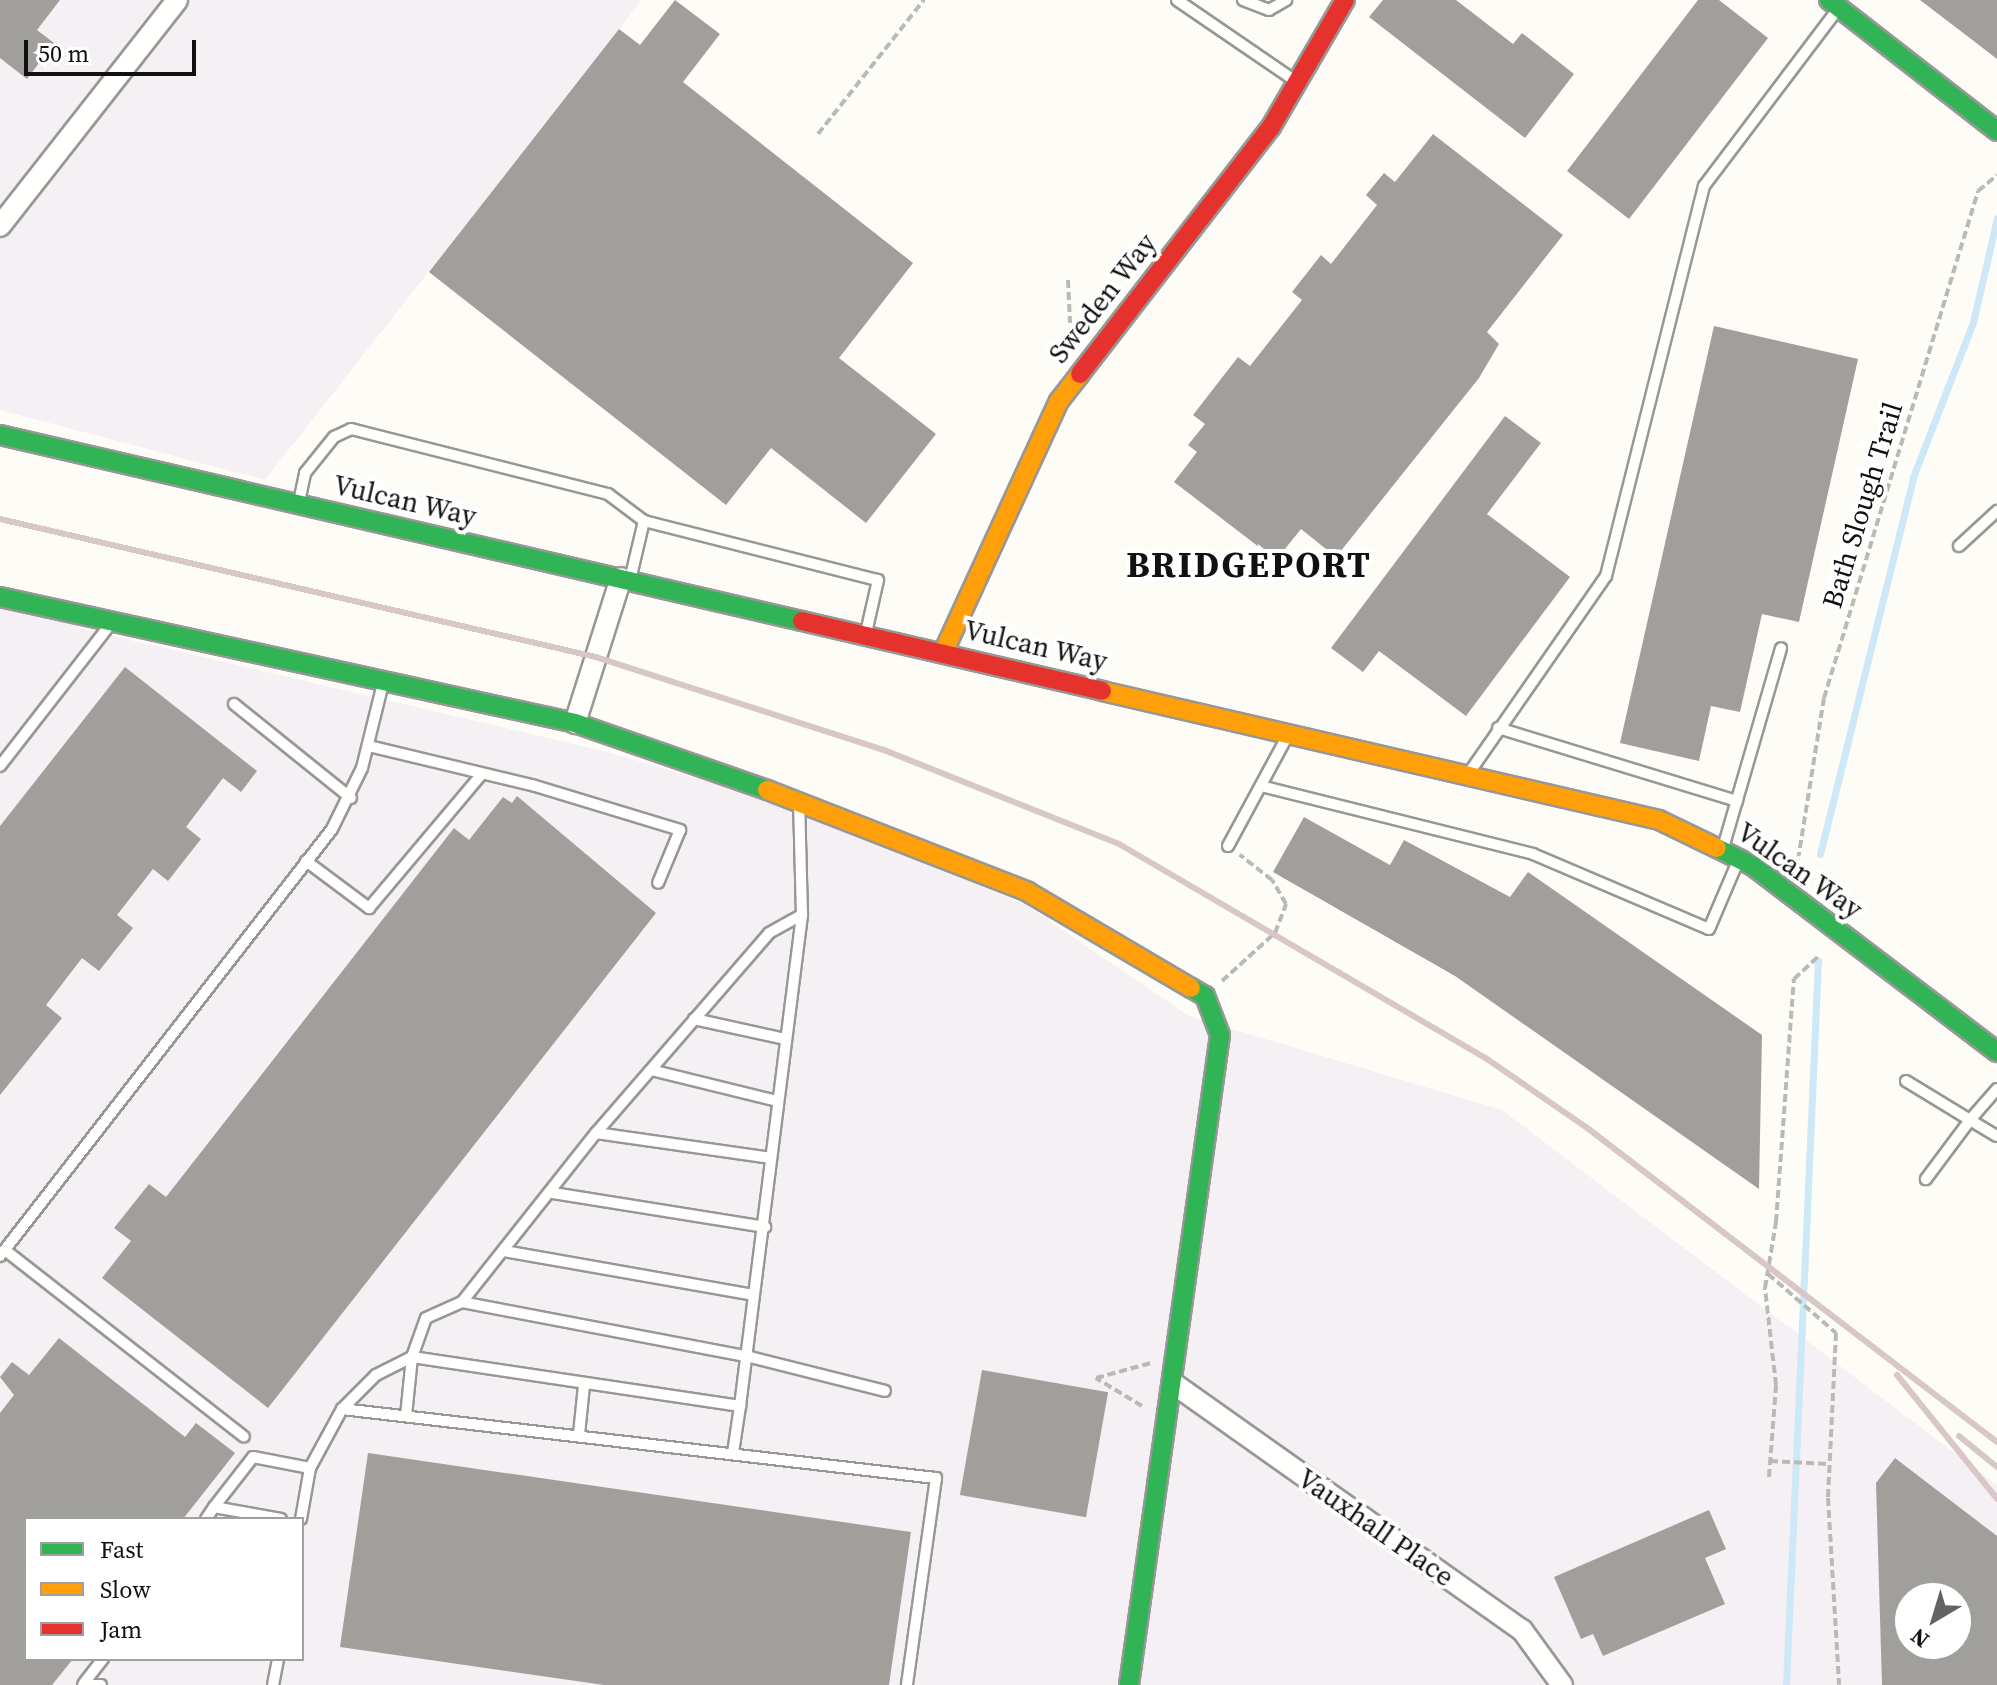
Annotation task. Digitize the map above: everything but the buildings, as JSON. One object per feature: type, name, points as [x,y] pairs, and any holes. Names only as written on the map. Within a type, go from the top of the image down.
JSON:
[{"type":"street","points":[[0,226],[177,0]]},
{"type":"street","name":"Sweden Way","points":[[943,653],[1059,401],[1299,83],[1345,0]]},
{"type":"street","points":[[1834,4],[1994,122]]},
{"type":"street","name":"Vulcan Way","points":[[0,435],[1631,811],[1731,853],[1997,1052]]},
{"type":"street","points":[[575,723],[626,579]]},
{"type":"street","points":[[0,597],[111,624],[575,723],[799,801],[1028,892],[1205,996],[1220,1035],[1178,1356],[1129,1685]]},
{"type":"street","name":"Vauxhall Place","points":[[1174,1384],[1522,1630],[1562,1685]]},
{"type":"lane","points":[[1177,0],[1251,56],[1299,83]]},
{"type":"lane","points":[[1243,0],[1269,10],[1286,0]]},
{"type":"lane","points":[[1469,773],[1606,576],[1704,186],[1834,4]]},
{"type":"lane","points":[[299,504],[305,473],[334,437],[351,429],[608,494],[644,521],[878,580],[865,635]]},
{"type":"lane","points":[[1959,546],[1997,511]]},
{"type":"lane","points":[[626,579],[644,521]]},
{"type":"lane","points":[[0,766],[111,624]]},
{"type":"lane","points":[[1261,786],[1533,854],[1709,929],[1731,853],[1737,801],[1781,648]]},
{"type":"lane","points":[[244,1437],[2,1253],[306,861],[351,798],[369,746],[383,683]]},
{"type":"lane","points":[[234,704],[351,798]]},
{"type":"lane","points":[[1498,728],[1737,801]]},
{"type":"lane","points":[[1228,846],[1290,732]]},
{"type":"lane","points":[[369,746],[482,774],[680,830],[658,883]]},
{"type":"lane","points":[[306,861],[369,908],[482,774]]},
{"type":"lane","points":[[733,1453],[750,1357],[753,1295],[765,1227],[777,1101],[802,915],[799,801]]},
{"type":"lane","points":[[406,1416],[412,1357],[426,1318],[462,1302],[553,1193],[596,1133],[769,933],[802,915]]},
{"type":"lane","points":[[694,1019],[786,1039]]},
{"type":"lane","points":[[651,1070],[777,1101]]},
{"type":"lane","points":[[1906,1081],[1997,1136]]},
{"type":"lane","points":[[1926,1179],[1997,1089]]},
{"type":"lane","points":[[596,1133],[771,1158]]},
{"type":"lane","points":[[553,1193],[765,1227]]},
{"type":"lane","points":[[504,1251],[753,1295]]},
{"type":"lane","points":[[462,1302],[750,1357],[885,1391]]},
{"type":"lane","points":[[301,1517],[310,1468],[342,1409],[376,1375],[412,1357],[584,1386],[740,1406]]},
{"type":"lane","points":[[579,1434],[584,1386]]},
{"type":"lane","points":[[342,1409],[579,1434],[936,1478],[907,1685]]},
{"type":"lane","points":[[207,1517],[253,1457],[310,1468]]},
{"type":"lane","points":[[214,1507],[270,1517]]},
{"type":"lane","points":[[84,1684],[101,1661]]},
{"type":"lane","points":[[273,1685],[278,1661]]},
{"type":"lane","points":[[84,1684],[101,1685]]},
{"type":"path","points":[[818,134],[924,0]]},
{"type":"path","name":"Bath Slough Trail","points":[[1798,860],[1824,698],[1978,191],[1997,175]]},
{"type":"path","points":[[1068,280],[1070,323]]},
{"type":"path","points":[[1205,996],[1275,933],[1286,904],[1272,880],[1228,846]]},
{"type":"path","points":[[1769,1477],[1776,1385],[1770,1276],[1794,979],[1820,955]]},
{"type":"path","points":[[1770,1276],[1830,1322],[1836,1333],[1830,1464],[1839,1685]]},
{"type":"path","points":[[1168,1421],[1096,1378],[1178,1356]]},
{"type":"path","points":[[1770,1461],[1830,1464]]},
{"type":"shaded area","points":[[0,0],[642,0],[265,480],[0,410]]},
{"type":"shaded area","points":[[0,595],[84,629],[612,753],[778,803],[1026,905],[1189,1016],[1502,1110],[1997,1485],[1997,1685],[0,1685]]},
{"type":"waterway","points":[[1820,854],[1913,477],[1973,322],[1997,218]]},
{"type":"waterway","points":[[1786,1685],[1818,961]]},
{"type":"railway","points":[[0,519],[596,657],[884,750],[1119,844],[1487,1059],[1586,1127],[1997,1442]]},
{"type":"railway","points":[[1897,1375],[1997,1499]]},
{"type":"railway","points":[[1959,1436],[1997,1467]]},
{"type":"traffic: fast","points":[[1829,0],[1997,131]]},
{"type":"traffic: fast","points":[[0,435],[802,621]]},
{"type":"traffic: fast","points":[[0,597],[575,723],[767,790]]},
{"type":"traffic: fast","points":[[1717,848],[1753,866],[1997,1052]]},
{"type":"traffic: fast","points":[[1129,1685],[1220,1035],[1205,996],[1191,988]]},
{"type":"traffic: slow","points":[[943,653],[1059,401],[1080,374]]},
{"type":"traffic: slow","points":[[1102,691],[1659,820],[1717,848]]},
{"type":"traffic: slow","points":[[767,790],[1028,892],[1191,988]]},
{"type":"traffic: jam","points":[[1080,374],[1271,127],[1345,0]]},
{"type":"traffic: jam","points":[[802,621],[1102,691]]},
{"type":"district","name":"BRIDGEPORT","points":[[1249,565]]}]
